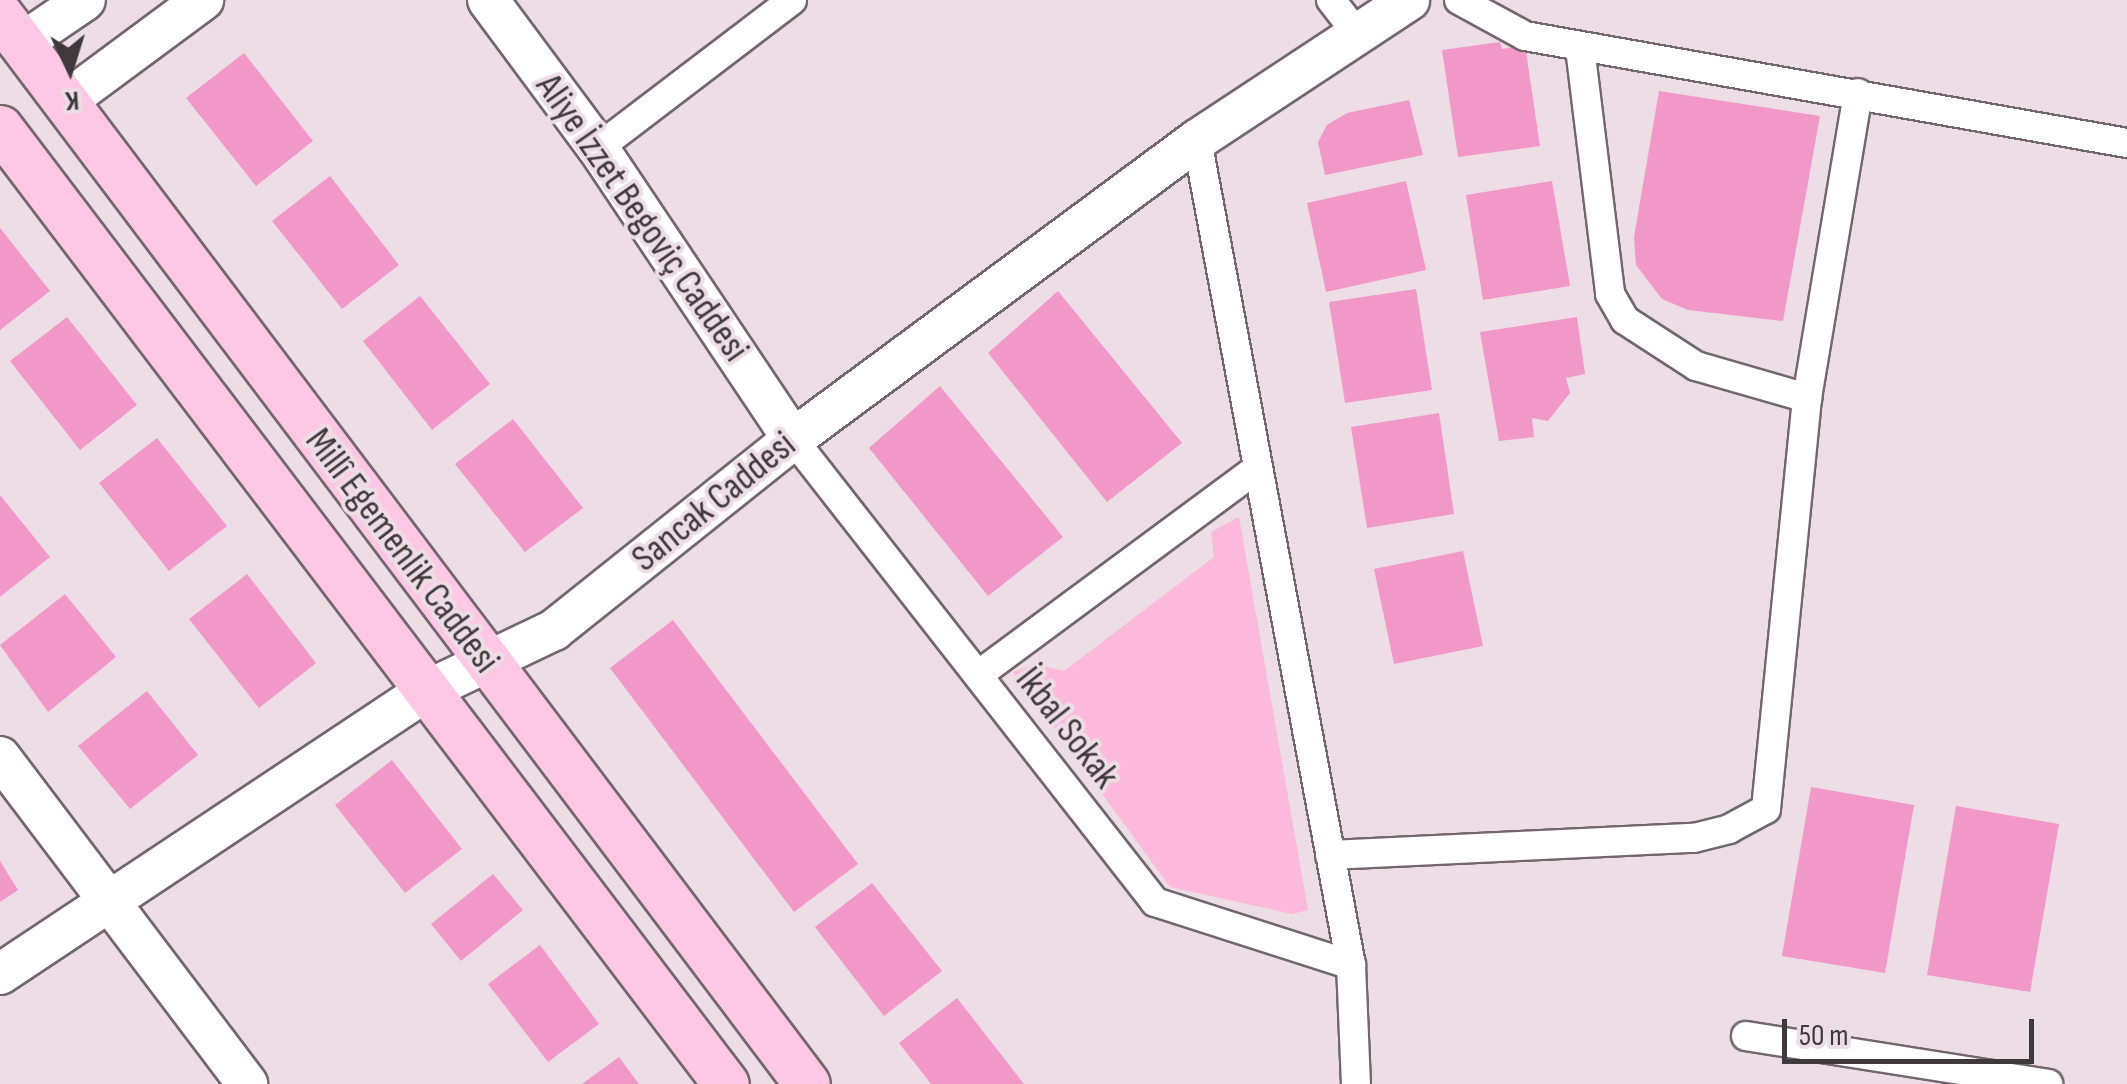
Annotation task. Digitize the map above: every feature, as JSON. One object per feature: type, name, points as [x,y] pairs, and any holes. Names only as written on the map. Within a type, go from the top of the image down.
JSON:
[{"type":"main road","name":"Millî Egemenlik Caddesi","points":[[7,39],[65,102],[484,662],[807,1084]]},
{"type":"main road","points":[[3,135],[65,102]]},
{"type":"main road","name":"Millî Egemenlik Caddesi","points":[[3,135],[726,1084]]},
{"type":"street","points":[[7,39],[84,0]]},
{"type":"street","points":[[65,102],[202,0]]},
{"type":"street","name":"Aliye İzzet Begoviç Caddesi","points":[[488,0],[598,148],[793,439]]},
{"type":"street","points":[[598,148],[792,0]]},
{"type":"street","points":[[1331,0],[1359,36]]},
{"type":"street","name":"Sancak Caddesi","points":[[0,974],[426,691],[554,630],[793,439],[1197,140],[1409,0]]},
{"type":"street","points":[[1459,0],[1525,36],[1580,48],[1858,93],[2127,143]]},
{"type":"street","points":[[1580,48],[1610,294],[1625,320],[1696,366],[1806,398]]},
{"type":"street","points":[[1330,854],[1694,838],[1729,830],[1766,810],[1806,398],[1858,93]]},
{"type":"street","points":[[1197,140],[1351,965],[1356,1084]]},
{"type":"street","name":"İkbal Sokak","points":[[793,439],[1156,902],[1351,965]]},
{"type":"street","points":[[978,675],[1258,468]]},
{"type":"street","points":[[0,758],[114,901],[247,1084]]},
{"type":"street","points":[[1746,1036],[2048,1084]]},
{"type":"shaded area","points":[[1239,517],[1308,910],[1292,914],[1170,887],[1013,672],[1036,664],[1064,671],[1214,557],[1211,532]]},
{"type":"building","points":[[1500,42],[1502,49],[1525,45],[1540,146],[1458,157],[1442,50]]},
{"type":"building","points":[[244,53],[313,141],[256,186],[186,98]]},
{"type":"building","points":[[1659,91],[1820,116],[1783,321],[1688,310],[1662,299],[1636,265],[1634,237]]},
{"type":"building","points":[[1409,100],[1423,155],[1325,175],[1318,142],[1327,125],[1347,113]]},
{"type":"building","points":[[330,176],[399,265],[342,309],[272,221]]},
{"type":"building","points":[[1406,181],[1426,270],[1326,292],[1307,203]]},
{"type":"building","points":[[1552,181],[1570,286],[1483,300],[1466,195]]},
{"type":"building","points":[[0,228],[50,291],[0,330]]},
{"type":"building","points":[[1416,289],[1432,390],[1345,403],[1329,302]]},
{"type":"building","points":[[1058,291],[1182,443],[1107,502],[988,353]]},
{"type":"building","points":[[420,296],[490,384],[432,430],[363,341]]},
{"type":"building","points":[[67,317],[137,405],[80,450],[10,361]]},
{"type":"building","points":[[1577,317],[1585,374],[1566,378],[1570,393],[1548,421],[1532,418],[1534,437],[1499,441],[1480,332]]},
{"type":"building","points":[[940,386],[1063,537],[988,596],[869,448]]},
{"type":"building","points":[[1439,413],[1454,514],[1367,528],[1351,427]]},
{"type":"building","points":[[513,419],[583,508],[525,552],[455,464]]},
{"type":"building","points":[[157,438],[227,526],[169,571],[99,483]]},
{"type":"building","points":[[0,495],[50,557],[0,597]]},
{"type":"building","points":[[1463,551],[1483,646],[1394,664],[1374,569]]},
{"type":"building","points":[[247,574],[316,663],[259,708],[189,619]]},
{"type":"building","points":[[65,594],[116,657],[48,712],[0,645]]},
{"type":"building","points":[[673,620],[858,864],[794,912],[610,668]]},
{"type":"building","points":[[147,691],[198,755],[130,809],[78,746]]},
{"type":"building","points":[[392,760],[462,849],[405,893],[335,805]]},
{"type":"building","points":[[1811,787],[1914,805],[1885,973],[1782,956]]},
{"type":"building","points":[[1956,806],[2059,824],[2030,992],[1927,975]]},
{"type":"building","points":[[0,861],[18,890],[0,902]]},
{"type":"building","points":[[493,874],[523,910],[461,961],[431,924]]},
{"type":"building","points":[[872,883],[942,971],[884,1016],[815,927]]},
{"type":"building","points":[[540,945],[599,1024],[548,1062],[488,984]]},
{"type":"building","points":[[957,998],[1024,1084],[931,1084],[899,1043]]},
{"type":"building","points":[[619,1057],[639,1084],[582,1084]]}]
